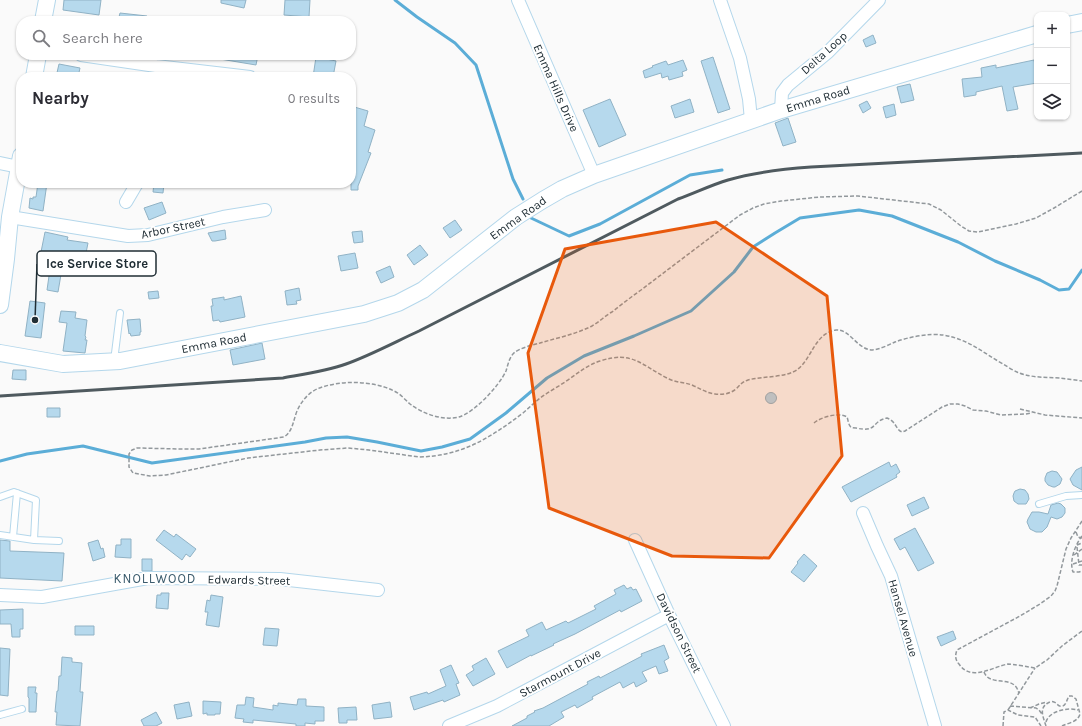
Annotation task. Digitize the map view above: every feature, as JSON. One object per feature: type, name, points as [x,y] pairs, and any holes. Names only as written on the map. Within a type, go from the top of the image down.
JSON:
[{"type":"street","points":[[44,16],[47,0]]},
{"type":"street","name":"Emma Hills Drive","points":[[518,0],[594,175]]},
{"type":"street","points":[[720,0],[740,58],[749,99],[751,120]]},
{"type":"street","name":"Delta Loop","points":[[781,110],[782,93],[788,85],[828,52],[878,0]]},
{"type":"street","points":[[1070,24],[1082,22]]},
{"type":"street","name":"Emma Road","points":[[0,353],[63,364],[114,362],[364,314],[398,303],[423,290],[516,217],[562,189],[594,175],[781,110],[1034,35]]},
{"type":"street","points":[[35,72],[37,60]]},
{"type":"street","points":[[104,60],[155,71],[170,72]]},
{"type":"street","points":[[0,164],[16,162]]},
{"type":"street","points":[[0,305],[3,258],[16,183]]},
{"type":"street","points":[[126,202],[134,188]]},
{"type":"street","name":"Arbor Street","points":[[10,217],[128,236],[148,235],[223,217],[265,210]]},
{"type":"street","name":"Hansel Avenue","points":[[863,513],[891,576],[935,726]]},
{"type":"street","name":"Davidson Street","points":[[635,540],[669,615],[724,726]]},
{"type":"street","name":"Edwards Street","points":[[0,596],[42,597],[148,578],[280,579],[378,590]]},
{"type":"street","name":"Starmount Drive","points":[[449,726],[497,706],[669,615]]},
{"type":"lane","points":[[114,362],[120,313]]},
{"type":"lane","points":[[0,497],[14,492],[36,500],[34,540]]},
{"type":"lane","points":[[13,537],[18,493]]},
{"type":"lane","points":[[1039,504],[1066,496],[1082,495]]},
{"type":"lane","points":[[0,535],[34,540],[59,541]]},
{"type":"lane","points":[[0,715],[22,709]]},
{"type":"path","points":[[1082,191],[1036,218],[978,232],[969,231],[941,210],[929,204],[858,196],[839,196],[798,199],[764,204],[740,215],[663,274],[592,325],[572,334],[532,345],[514,353],[510,357],[506,370],[496,386],[477,406],[468,413],[458,417],[448,418],[433,416],[409,404],[394,390],[365,383],[348,382],[316,389],[308,396],[297,411],[291,430],[284,437],[199,449],[137,448],[132,450],[129,454],[129,467],[133,473],[150,476],[248,458],[320,450],[348,448],[419,457],[457,452],[469,448],[489,437],[511,422],[546,394],[588,366],[600,361],[620,357],[628,358],[640,363],[669,380],[693,385],[714,394],[730,393],[745,381],[755,378],[787,375],[799,369],[823,336],[835,330],[841,330],[864,348],[869,350],[897,341],[920,336],[941,335],[958,339],[974,346],[1018,373],[1038,378],[1060,378],[1082,381]]},
{"type":"path","points":[[814,423],[820,418],[841,415],[847,417],[850,426],[868,430],[874,427],[880,420],[887,418],[893,421],[898,430],[902,432],[942,407],[950,404],[958,404],[973,410],[1001,414],[1032,413]]},
{"type":"path","points":[[1020,409],[1045,415],[1082,418]]},
{"type":"path","points":[[1035,668],[1007,664],[984,672],[976,673],[962,668],[956,660],[957,650],[1020,616],[1051,596],[1058,586],[1066,549],[1082,521]]},
{"type":"path","points":[[1075,531],[1078,537],[1082,538],[1077,545],[1073,556],[1072,570],[1073,572],[1082,571]]},
{"type":"path","points":[[1077,545],[1082,543]]},
{"type":"path","points":[[1077,545],[1078,562],[1079,565],[1082,565]]},
{"type":"path","points":[[1073,556],[1082,549]]},
{"type":"path","points":[[1072,564],[1082,561]]},
{"type":"path","points":[[1003,726],[1004,712],[1008,710],[1035,668],[1082,631]]},
{"type":"path","points":[[984,672],[985,676],[991,680],[1013,684],[1019,694]]},
{"type":"path","points":[[1030,708],[1052,701],[1062,706],[1066,703],[1069,696],[1072,696],[1076,699],[1080,714],[1079,718],[1062,726]]},
{"type":"path","points":[[1042,716],[1043,707],[1049,702]]},
{"type":"path","points":[[1010,706],[1039,710],[1046,725]]},
{"type":"path","points":[[1046,725],[1047,718],[1063,710],[1071,708],[1079,711]]},
{"type":"path","points":[[1008,710],[1018,715],[1035,717],[1041,726]]},
{"type":"highlighted area","points":[[716,222],[827,296],[842,456],[769,558],[672,556],[549,508],[528,353],[565,249]]},
{"type":"building","points":[[64,0],[101,0],[99,15],[63,10]]},
{"type":"building","points":[[221,0],[246,0],[244,8],[221,3]]},
{"type":"building","points":[[285,0],[310,0],[309,16],[284,15]]},
{"type":"building","points":[[120,13],[147,16],[119,16]]},
{"type":"building","points":[[873,35],[876,43],[866,47],[863,40]]},
{"type":"building","points":[[713,57],[730,109],[718,113],[701,61]]},
{"type":"building","points":[[226,60],[257,60],[256,65]]},
{"type":"building","points":[[316,60],[336,61],[334,72],[314,72]]},
{"type":"building","points":[[683,60],[687,70],[682,72],[683,76],[669,80],[668,76],[662,78],[661,73],[645,78],[643,71],[653,67],[652,66],[666,61],[668,65]]},
{"type":"building","points":[[1034,60],[1034,84],[1013,87],[1018,109],[1007,111],[1002,86],[976,92],[976,95],[964,97],[962,79],[982,77],[981,68],[996,65],[996,68]]},
{"type":"building","points":[[59,64],[80,68],[79,72],[57,72]]},
{"type":"building","points":[[910,84],[914,100],[901,103],[897,87]]},
{"type":"building","points":[[610,99],[626,135],[599,147],[583,110]]},
{"type":"building","points":[[690,99],[694,112],[675,118],[671,106]]},
{"type":"building","points":[[867,101],[871,108],[863,113],[859,105]]},
{"type":"building","points":[[894,104],[896,115],[886,118],[883,107]]},
{"type":"building","points":[[356,107],[368,111],[364,126],[375,130],[368,152],[371,153],[358,186],[358,190],[351,190],[351,188],[356,188]]},
{"type":"building","points":[[788,118],[796,142],[783,146],[775,123]]},
{"type":"building","points":[[37,188],[46,188],[43,211],[29,208],[30,198],[33,199],[33,197],[36,197]]},
{"type":"building","points":[[153,188],[164,188],[163,193],[153,192]]},
{"type":"building","points":[[162,202],[166,213],[149,220],[144,208]]},
{"type":"building","points":[[455,220],[462,230],[450,238],[443,228]]},
{"type":"building","points":[[225,230],[226,239],[215,241],[212,241],[208,233]]},
{"type":"building","points":[[362,231],[363,242],[354,243],[352,232]]},
{"type":"building","points":[[45,232],[68,237],[67,240],[88,243],[86,253],[93,255],[90,267],[63,263],[58,292],[47,290],[50,269],[38,267]]},
{"type":"building","points":[[420,245],[428,255],[414,265],[407,255]]},
{"type":"building","points":[[355,253],[358,268],[341,271],[338,256]]},
{"type":"building","points":[[390,266],[394,277],[381,283],[376,272]]},
{"type":"building","points":[[299,288],[301,300],[296,301],[297,304],[287,305],[285,291]]},
{"type":"building","points":[[158,291],[159,298],[149,299],[148,292]]},
{"type":"building","points":[[241,296],[245,317],[220,322],[219,320],[213,321],[211,306],[213,306],[212,299],[224,297],[224,300]]},
{"type":"building","points":[[30,301],[45,303],[41,338],[25,336]]},
{"type":"building","points":[[61,311],[76,312],[75,318],[87,320],[85,340],[87,340],[85,353],[63,351],[67,323],[59,322]]},
{"type":"building","points":[[140,319],[140,335],[131,336],[130,333],[129,334],[127,320]]},
{"type":"building","points":[[262,343],[265,359],[233,365],[230,350]]},
{"type":"building","points":[[13,370],[26,370],[26,380],[12,379]]},
{"type":"building","points":[[771,392],[775,394],[777,398],[775,402],[771,404],[767,402],[765,398],[767,394]]},
{"type":"building","points":[[47,408],[60,408],[60,417],[47,417]]},
{"type":"building","points":[[889,462],[891,467],[896,464],[900,472],[896,475],[897,477],[851,502],[842,487]]},
{"type":"building","points":[[1082,467],[1082,490],[1073,485],[1070,479],[1076,470]]},
{"type":"building","points":[[1052,471],[1057,472],[1062,479],[1060,484],[1055,487],[1048,485],[1045,481],[1047,473]]},
{"type":"building","points":[[1020,489],[1025,490],[1028,494],[1029,499],[1026,504],[1018,504],[1014,501],[1013,496],[1015,491]]},
{"type":"building","points":[[924,497],[929,508],[912,516],[907,505]]},
{"type":"building","points":[[1058,503],[1065,508],[1065,513],[1062,517],[1057,519],[1051,517],[1047,527],[1042,532],[1036,532],[1030,529],[1027,522],[1032,512],[1048,514],[1051,505]]},
{"type":"building","points":[[915,528],[934,563],[918,571],[905,547],[900,550],[894,539]]},
{"type":"building","points":[[164,530],[174,537],[176,534],[196,549],[190,557],[186,554],[182,560],[156,540]]},
{"type":"building","points":[[121,539],[131,539],[131,558],[115,557],[116,545],[121,545]]},
{"type":"building","points":[[0,540],[10,541],[10,551],[64,553],[62,581],[0,578]]},
{"type":"building","points":[[98,540],[101,549],[103,548],[105,557],[93,561],[88,543]]},
{"type":"building","points":[[804,554],[817,566],[804,582],[791,572]]},
{"type":"building","points":[[142,559],[152,559],[152,571],[142,571]]},
{"type":"building","points":[[624,585],[627,589],[631,587],[633,590],[636,589],[642,601],[621,612],[620,610],[507,668],[498,651],[529,636],[526,630],[542,622],[546,630],[566,621],[568,623],[596,609],[594,606],[616,594],[614,590]]},
{"type":"building","points":[[161,593],[169,593],[168,609],[156,608],[157,595],[161,595]]},
{"type":"building","points":[[211,595],[223,597],[219,627],[206,625],[208,612],[205,612],[207,600],[210,601]]},
{"type":"building","points":[[23,609],[23,629],[20,629],[20,637],[12,637],[11,624],[0,624],[0,610]]},
{"type":"building","points":[[75,626],[94,626],[94,635],[75,635]]},
{"type":"building","points":[[265,628],[279,629],[277,646],[263,645]]},
{"type":"building","points":[[953,631],[956,639],[941,646],[937,637]]},
{"type":"building","points":[[664,645],[669,658],[664,661],[668,671],[659,674],[656,666],[642,672],[647,681],[636,687],[634,682],[623,688],[620,682],[592,697],[593,699],[577,708],[575,705],[561,712],[564,717],[549,726],[512,726],[527,718],[527,716],[535,712],[534,711],[543,708],[588,684],[587,682],[599,676],[600,678],[642,656],[641,654]]},
{"type":"building","points":[[0,648],[10,649],[8,696],[0,695]]},
{"type":"building","points":[[62,657],[72,658],[72,662],[82,663],[80,692],[83,692],[80,726],[56,725],[57,712],[55,712],[59,676],[61,676]]},
{"type":"building","points":[[486,658],[495,674],[473,686],[466,675],[474,670],[472,666]]},
{"type":"building","points":[[451,665],[459,683],[456,684],[460,695],[444,702],[443,700],[414,710],[410,697],[427,692],[428,694],[446,686],[440,670]]},
{"type":"building","points":[[28,687],[36,687],[36,712],[29,712]]},
{"type":"building","points":[[246,697],[254,698],[253,707],[273,710],[273,705],[278,706],[278,703],[297,705],[298,699],[306,699],[306,706],[324,707],[324,721],[315,721],[315,724],[305,723],[305,726],[253,720],[253,723],[243,722],[244,719],[235,718],[237,705],[245,705]]},
{"type":"building","points":[[203,701],[221,702],[220,714],[203,714]]},
{"type":"building","points":[[189,702],[192,716],[177,719],[174,705]]},
{"type":"building","points":[[390,702],[392,717],[374,719],[372,705]]},
{"type":"building","points":[[356,707],[357,720],[347,720],[347,723],[339,723],[338,708]]},
{"type":"building","points":[[156,712],[162,723],[156,726],[144,726],[141,720]]},
{"type":"waterway","points":[[395,0],[455,43],[476,65],[513,179],[523,199]]},
{"type":"waterway","points":[[531,218],[569,236],[600,224],[690,175],[722,170]]},
{"type":"waterway","points":[[0,461],[27,454],[83,446],[152,463],[326,438],[347,437],[421,451],[470,439],[506,413],[547,378],[584,356],[691,311],[734,272],[753,247],[800,218],[859,210],[892,216],[958,242],[995,261],[1040,280],[1059,290],[1069,289],[1082,270]]},
{"type":"railway","points":[[0,396],[283,378],[346,364],[365,357],[419,331],[678,199],[738,177],[780,170],[811,167],[1082,153]]},
{"type":"place","name":"Ice Service Store","points":[[35,320]]},
{"type":"district","name":"KNOLLWOOD","points":[[155,578]]}]
